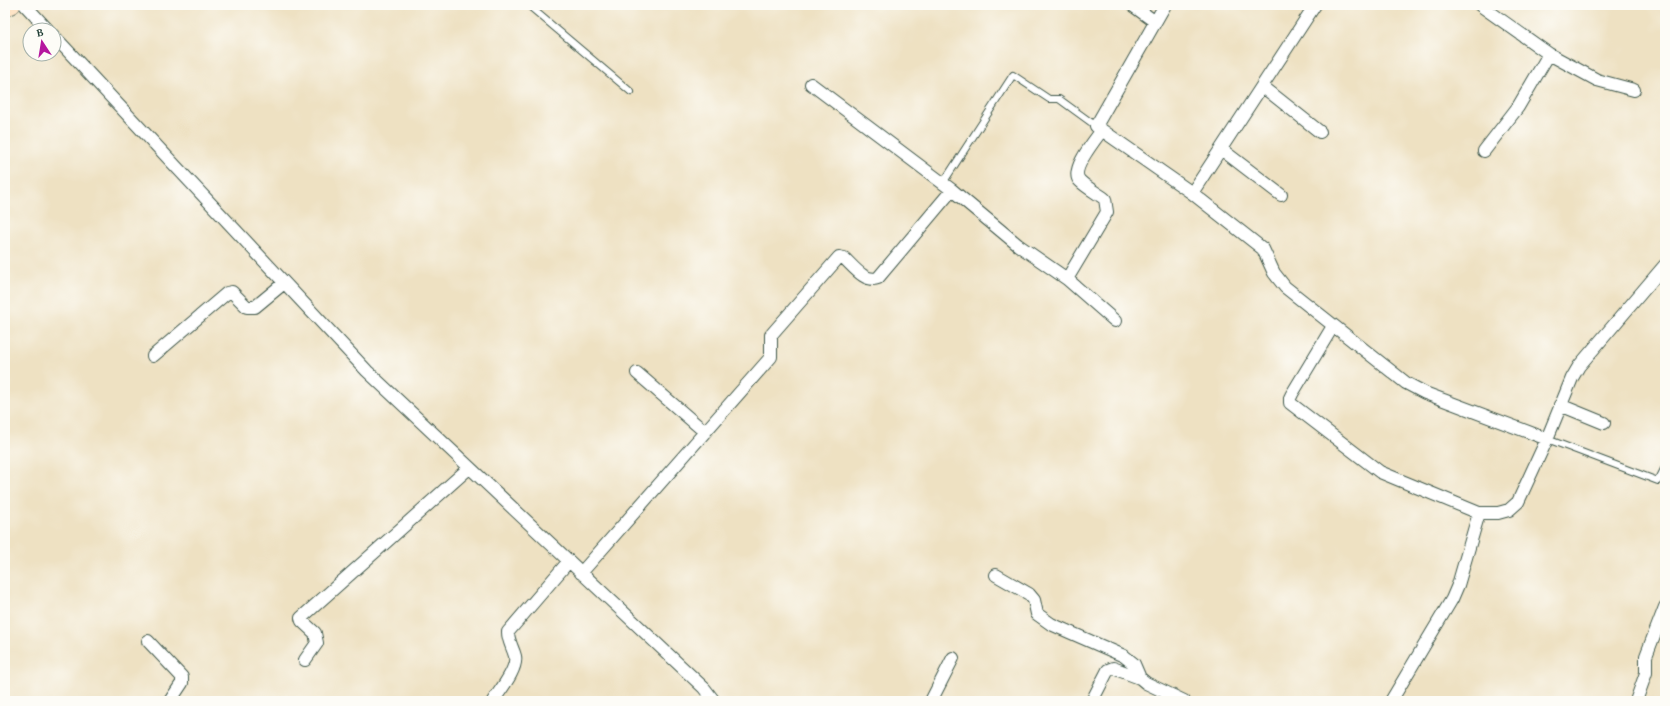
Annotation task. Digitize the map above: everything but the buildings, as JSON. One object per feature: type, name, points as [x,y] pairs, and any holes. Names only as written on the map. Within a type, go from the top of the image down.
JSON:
[{"type":"main road","points":[[5,8],[12,5]]},
{"type":"street","points":[[25,5],[41,22]]},
{"type":"street","points":[[1132,5],[1154,21]]},
{"type":"street","points":[[1067,279],[1107,212],[1105,199],[1078,180],[1077,174],[1079,165],[1154,21],[1164,5]]},
{"type":"street","points":[[1192,193],[1315,5]]},
{"type":"street","points":[[1488,7],[1549,54],[1597,80],[1634,90]]},
{"type":"street","points":[[62,45],[366,371],[569,561],[710,699]]},
{"type":"street","points":[[1484,152],[1518,107],[1549,54]]},
{"type":"street","points":[[811,84],[947,186],[1018,245],[1067,279],[1114,321]]},
{"type":"street","points":[[1262,86],[1320,132]]},
{"type":"street","points":[[1099,128],[1192,193],[1263,249],[1274,273],[1285,287],[1406,383],[1547,439]]},
{"type":"street","points":[[1221,149],[1282,195]]},
{"type":"street","points":[[581,573],[771,357],[771,335],[839,257],[844,258],[867,279],[874,280],[878,278],[947,186]]},
{"type":"street","points":[[1333,326],[1292,394],[1290,403],[1380,472],[1479,514],[1498,513],[1509,510],[1518,502],[1547,439],[1572,378],[1579,366],[1665,265]]},
{"type":"street","points":[[153,356],[228,293],[232,292],[247,307],[255,307],[284,283]]},
{"type":"street","points":[[637,373],[705,432]]},
{"type":"street","points":[[1560,405],[1604,423]]},
{"type":"street","points":[[305,660],[317,643],[315,633],[302,621],[301,618],[469,468]]},
{"type":"street","points":[[1391,701],[1452,600],[1458,585],[1479,514]]},
{"type":"street","points":[[492,701],[515,667],[515,658],[508,638],[508,632],[569,561]]},
{"type":"street","points":[[996,575],[1028,594],[1034,600],[1037,614],[1051,624],[1124,656],[1134,664],[1140,678]]},
{"type":"street","points":[[1636,701],[1646,673],[1646,656],[1665,607]]},
{"type":"street","points":[[148,641],[182,677],[179,687],[170,701]]},
{"type":"street","points":[[931,701],[953,658]]},
{"type":"street","points":[[1092,701],[1108,670],[1113,668],[1140,678],[1146,683],[1184,701]]},
{"type":"lane","points":[[528,5],[631,92]]},
{"type":"lane","points":[[947,186],[1013,75],[1049,99],[1059,99],[1099,128]]},
{"type":"lane","points":[[1547,439],[1658,481],[1665,467]]}]
